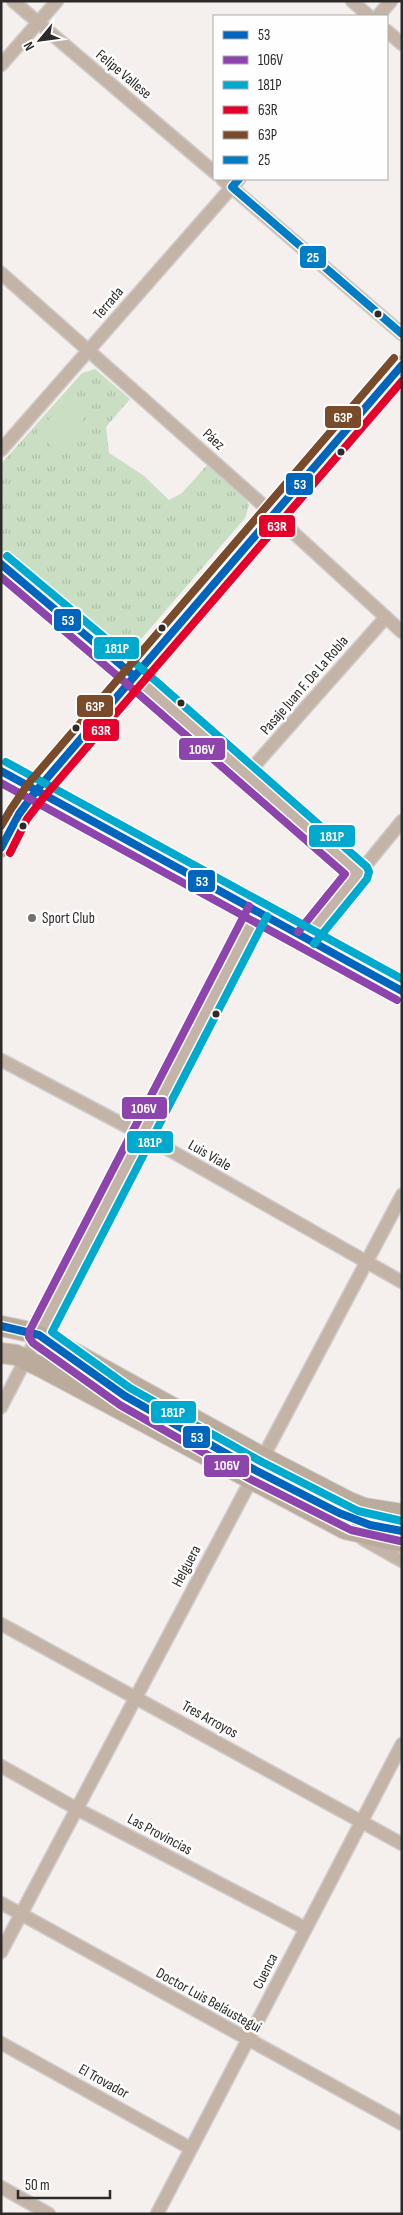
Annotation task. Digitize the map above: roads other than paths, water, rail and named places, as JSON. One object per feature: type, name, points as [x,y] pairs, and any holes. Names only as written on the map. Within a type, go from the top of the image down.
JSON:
[{"type":"main road","points":[[1,848],[19,814],[36,791],[402,365]]},
{"type":"main road","points":[[1,772],[402,990]]},
{"type":"main road","points":[[1,1326],[39,1335],[262,1457],[349,1502],[364,1508],[402,1514]]},
{"type":"main road","points":[[1,1353],[25,1359],[345,1529],[402,1542]]},
{"type":"street","name":"Felipe Vallese","points":[[13,1],[213,171]]},
{"type":"street","points":[[1,64],[57,1]]},
{"type":"street","points":[[352,1],[368,15]]},
{"type":"street","points":[[379,15],[391,1]]},
{"type":"street","points":[[388,32],[402,44]]},
{"type":"street","points":[[231,182],[402,334]]},
{"type":"street","name":"Terrada","points":[[1,450],[231,182]]},
{"type":"street","name":"Páez","points":[[1,273],[89,349],[402,632]]},
{"type":"street","points":[[1,564],[134,676],[359,873]]},
{"type":"street","name":"Pasaje Juan F. De La Robla","points":[[247,774],[386,617]]},
{"type":"street","points":[[306,938],[402,821]]},
{"type":"street","points":[[1,1407],[258,911]]},
{"type":"street","name":"Luis Viale","points":[[1,1060],[143,1135],[365,1263],[402,1282]]},
{"type":"street","name":"Helguera","points":[[1,1952],[402,1195]]},
{"type":"street","points":[[345,1529],[402,1561]]},
{"type":"street","name":"Tres Arroyos","points":[[1,1624],[402,1844]]},
{"type":"street","name":"Cuenca","points":[[157,2214],[402,1744]]},
{"type":"street","name":"Las Provincias","points":[[1,1766],[77,1809],[305,1928]]},
{"type":"street","name":"Doctor Luis Beláustegui","points":[[1,1903],[402,2124]]},
{"type":"street","name":"El Trovador","points":[[1,2043],[190,2148]]},
{"type":"street","points":[[1,2187],[49,2214]]},
{"type":"place","name":"Sport Club","points":[[32,918]]}]
